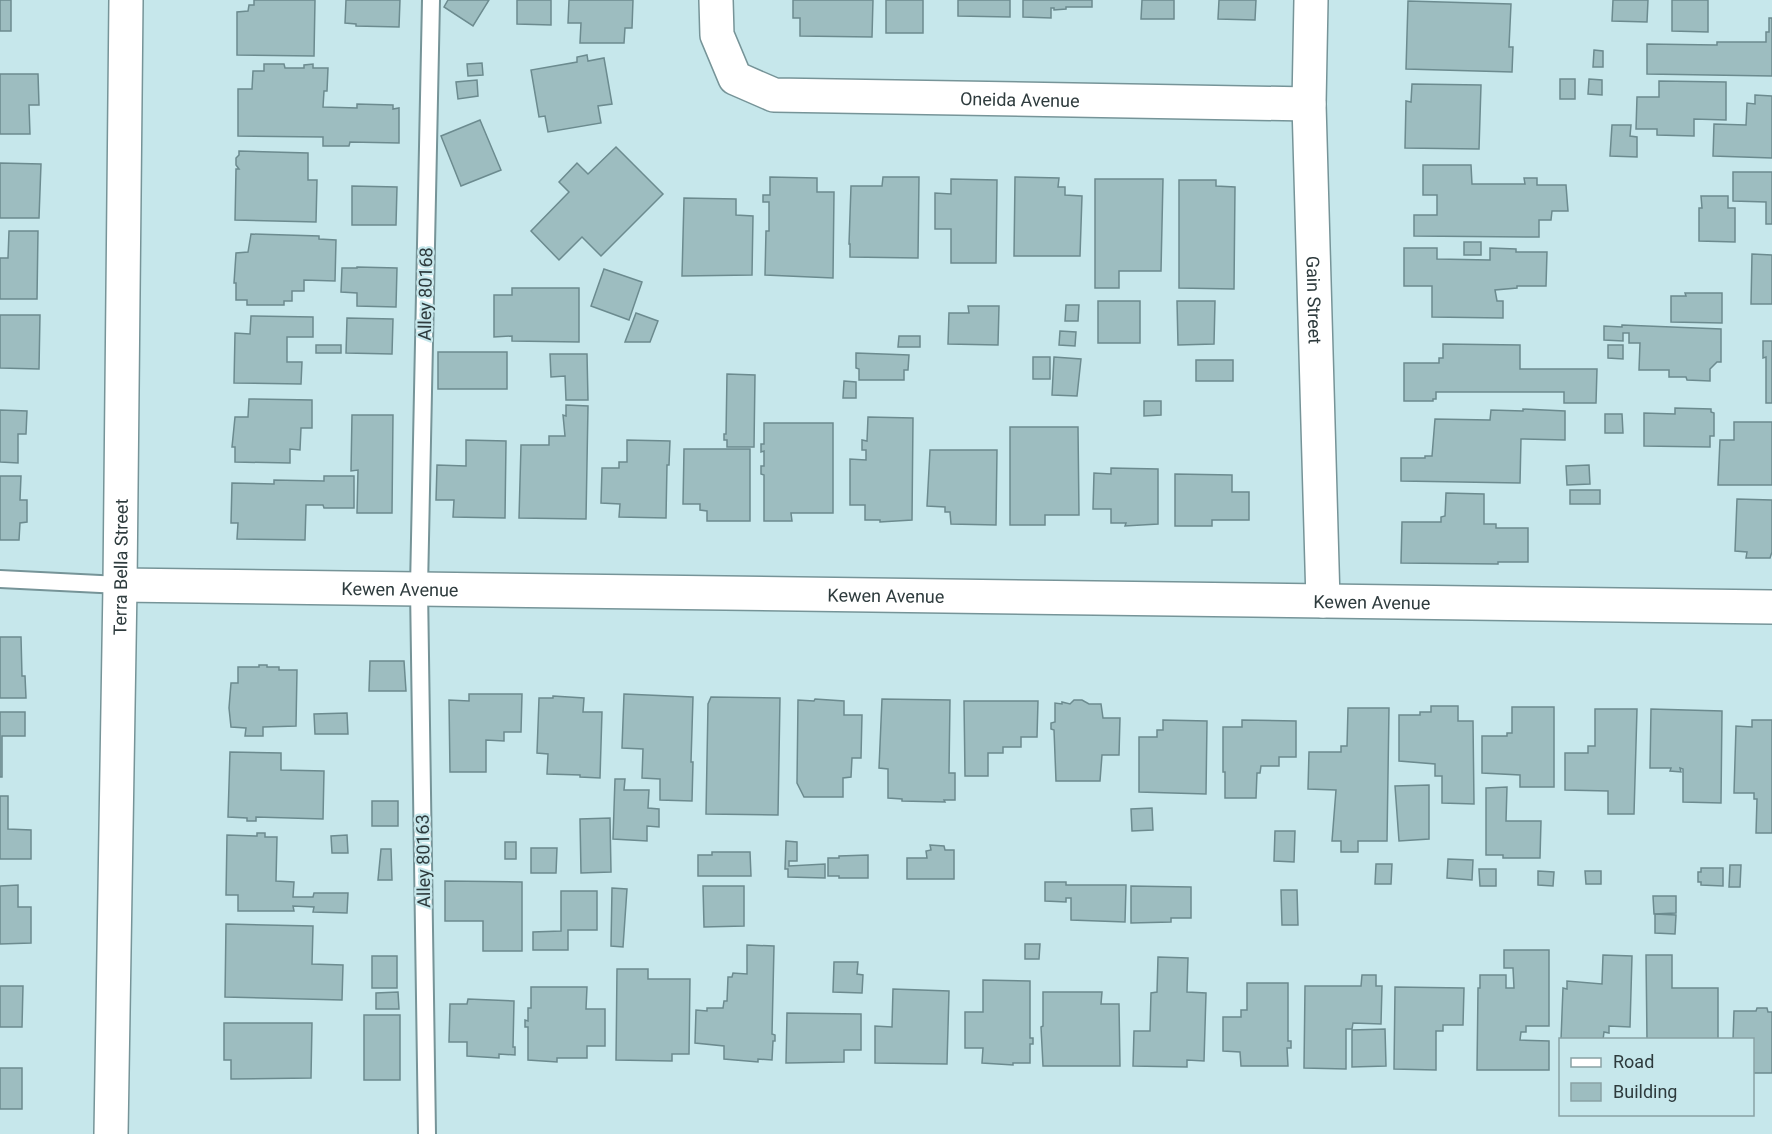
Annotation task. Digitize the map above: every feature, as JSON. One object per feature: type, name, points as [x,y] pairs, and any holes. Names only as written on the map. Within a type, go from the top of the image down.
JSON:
[{"type":"street","name":"Terra Bella Street","points":[[111,1134],[126,0]]},
{"type":"street","name":"Oneida Avenue","points":[[717,0],[717,35],[735,78],[774,95],[1309,104]]},
{"type":"street","name":"Gain Street","points":[[1311,0],[1309,104],[1323,601]]},
{"type":"street","name":"Kewen Avenue","points":[[120,585],[1772,608]]},
{"type":"lane","name":"Alley 80168","points":[[419,588],[431,0]]},
{"type":"lane","name":"Kewen Avenue","points":[[0,579],[120,585]]},
{"type":"lane","name":"Alley 80163","points":[[419,588],[427,1134]]},
{"type":"building","points":[[0,0],[11,0],[11,31],[0,31]]},
{"type":"building","points":[[254,0],[315,0],[314,56],[237,55],[237,12],[248,11],[249,5],[254,5]]},
{"type":"building","points":[[346,0],[400,0],[399,27],[356,26],[356,24],[345,23]]},
{"type":"building","points":[[448,0],[489,0],[473,26],[444,7]]},
{"type":"building","points":[[517,0],[551,0],[551,25],[517,24]]},
{"type":"building","points":[[569,0],[633,0],[632,28],[625,28],[624,43],[580,43],[581,23],[568,23]]},
{"type":"building","points":[[793,0],[873,0],[872,37],[800,36],[800,18],[793,18]]},
{"type":"building","points":[[886,0],[923,0],[923,33],[886,33]]},
{"type":"building","points":[[958,0],[1010,0],[1010,17],[958,16]]},
{"type":"building","points":[[1023,0],[1092,0],[1092,7],[1066,7],[1066,9],[1054,10],[1051,8],[1051,18],[1023,17]]},
{"type":"building","points":[[1142,0],[1174,0],[1174,19],[1141,19]]},
{"type":"building","points":[[1219,0],[1256,0],[1255,20],[1218,19]]},
{"type":"building","points":[[1613,0],[1648,0],[1647,22],[1612,21]]},
{"type":"building","points":[[1672,0],[1708,0],[1708,32],[1672,31]]},
{"type":"building","points":[[1408,1],[1511,4],[1509,47],[1513,47],[1512,72],[1406,69]]},
{"type":"building","points":[[1769,18],[1772,18],[1772,76],[1647,74],[1647,44],[1717,45],[1717,42],[1766,42]]},
{"type":"building","points":[[1594,50],[1603,51],[1603,67],[1593,67]]},
{"type":"building","points":[[587,55],[588,61],[604,58],[612,104],[598,106],[601,123],[548,132],[545,116],[539,117],[531,70],[577,62],[577,57]]},
{"type":"building","points":[[482,63],[483,75],[468,76],[467,64]]},
{"type":"building","points":[[264,64],[284,64],[285,68],[304,68],[304,65],[313,64],[313,68],[328,68],[327,91],[324,91],[323,107],[357,108],[357,104],[393,105],[393,109],[399,108],[399,143],[350,142],[349,146],[323,146],[323,137],[238,136],[238,89],[252,89],[253,71],[264,71]]},
{"type":"building","points":[[0,74],[38,74],[39,105],[29,105],[30,134],[0,134]]},
{"type":"building","points":[[1560,79],[1575,79],[1575,99],[1560,99]]},
{"type":"building","points":[[1589,79],[1602,80],[1602,95],[1588,94]]},
{"type":"building","points":[[477,80],[478,96],[458,99],[456,82]]},
{"type":"building","points":[[1659,81],[1726,82],[1726,120],[1694,119],[1694,136],[1657,135],[1657,129],[1636,129],[1637,97],[1659,97]]},
{"type":"building","points":[[1412,84],[1481,85],[1479,149],[1405,148],[1406,101],[1411,102]]},
{"type":"building","points":[[1755,95],[1772,96],[1772,158],[1713,156],[1714,124],[1746,125],[1747,103],[1755,104]]},
{"type":"building","points":[[480,120],[501,170],[461,186],[441,136]]},
{"type":"building","points":[[1612,125],[1631,125],[1630,136],[1637,137],[1637,157],[1610,156]]},
{"type":"building","points":[[616,147],[663,194],[601,256],[582,237],[559,260],[531,231],[569,192],[559,182],[577,163],[588,174]]},
{"type":"building","points":[[239,151],[308,153],[308,180],[317,180],[316,222],[235,220],[236,169],[239,169],[236,165],[236,158]]},
{"type":"building","points":[[0,163],[41,164],[39,218],[0,218]]},
{"type":"building","points":[[1423,165],[1471,165],[1472,184],[1525,184],[1524,178],[1537,178],[1537,185],[1566,185],[1568,211],[1552,211],[1551,220],[1539,220],[1539,237],[1414,236],[1414,215],[1437,215],[1437,195],[1423,195]]},
{"type":"building","points":[[1733,172],[1772,172],[1772,224],[1766,224],[1766,202],[1733,201]]},
{"type":"building","points":[[770,177],[817,178],[817,192],[834,192],[833,278],[765,275],[769,202],[763,202],[763,195],[770,195]]},
{"type":"building","points":[[883,177],[919,177],[918,258],[850,257],[851,186],[882,186]]},
{"type":"building","points":[[1015,177],[1059,178],[1058,187],[1065,187],[1065,195],[1082,196],[1080,256],[1014,256]]},
{"type":"building","points":[[951,179],[997,180],[996,263],[951,263],[951,229],[935,229],[935,193],[951,194]]},
{"type":"building","points":[[1095,179],[1163,179],[1161,271],[1119,271],[1119,288],[1095,288]]},
{"type":"building","points":[[1179,180],[1216,180],[1216,186],[1235,187],[1234,289],[1179,288]]},
{"type":"building","points":[[352,186],[397,187],[396,225],[352,225]]},
{"type":"building","points":[[1701,196],[1728,196],[1728,208],[1735,208],[1735,242],[1699,241]]},
{"type":"building","points":[[684,198],[736,199],[736,215],[753,216],[752,275],[682,276]]},
{"type":"building","points":[[9,231],[38,231],[37,299],[0,299],[0,258],[8,258]]},
{"type":"building","points":[[251,234],[319,236],[319,239],[336,240],[335,281],[304,280],[304,291],[292,291],[292,301],[284,301],[284,305],[247,305],[247,300],[236,300],[236,283],[234,283],[236,253],[248,252]]},
{"type":"building","points":[[1464,242],[1481,242],[1481,255],[1464,255]]},
{"type":"building","points":[[1404,248],[1437,248],[1437,259],[1490,260],[1490,248],[1516,249],[1516,252],[1547,252],[1546,286],[1517,286],[1517,288],[1495,290],[1497,301],[1503,301],[1503,318],[1432,317],[1432,286],[1404,286]]},
{"type":"building","points":[[1752,254],[1772,255],[1772,304],[1751,304]]},
{"type":"building","points":[[342,268],[397,268],[396,307],[357,306],[357,293],[341,292]]},
{"type":"building","points":[[604,269],[642,282],[629,320],[591,306]]},
{"type":"building","points":[[512,288],[579,288],[579,342],[512,341],[512,336],[494,337],[494,295],[512,295]]},
{"type":"building","points":[[1685,293],[1722,293],[1722,323],[1671,322],[1671,296],[1686,296]]},
{"type":"building","points":[[1098,301],[1140,301],[1140,343],[1098,343]]},
{"type":"building","points":[[1177,301],[1215,301],[1214,344],[1178,345]]},
{"type":"building","points":[[1066,305],[1079,305],[1078,321],[1065,321]]},
{"type":"building","points":[[968,306],[999,306],[998,345],[948,344],[949,313],[969,313]]},
{"type":"building","points":[[636,313],[658,321],[650,342],[625,342]]},
{"type":"building","points":[[0,315],[40,315],[39,369],[0,368]]},
{"type":"building","points":[[251,316],[313,317],[313,337],[287,337],[287,362],[302,362],[301,384],[234,383],[235,333],[250,334]]},
{"type":"building","points":[[347,318],[393,319],[392,354],[346,353]]},
{"type":"building","points":[[1622,325],[1721,329],[1721,362],[1717,362],[1710,369],[1710,381],[1669,377],[1669,370],[1639,370],[1640,343],[1629,343],[1629,333],[1623,333],[1623,341],[1604,340],[1604,326],[1622,327]]},
{"type":"building","points":[[1060,331],[1076,332],[1075,346],[1059,345]]},
{"type":"building","points":[[899,336],[920,336],[920,347],[898,347]]},
{"type":"building","points":[[1763,341],[1772,341],[1772,403],[1766,403],[1766,357],[1763,358]]},
{"type":"building","points":[[1443,344],[1520,345],[1520,369],[1597,369],[1596,403],[1564,403],[1564,392],[1436,392],[1436,399],[1433,401],[1404,401],[1404,363],[1439,363],[1439,358],[1443,358]]},
{"type":"building","points":[[316,345],[341,345],[341,353],[316,353]]},
{"type":"building","points":[[1608,345],[1623,345],[1623,359],[1608,358]]},
{"type":"building","points":[[438,352],[507,352],[507,389],[438,389]]},
{"type":"building","points":[[856,353],[909,355],[908,370],[904,370],[904,380],[859,380]]},
{"type":"building","points":[[550,354],[587,354],[588,400],[566,400],[565,376],[551,377]]},
{"type":"building","points":[[1033,357],[1050,357],[1050,379],[1033,379]]},
{"type":"building","points":[[1054,357],[1081,359],[1077,396],[1052,395]]},
{"type":"building","points":[[1196,360],[1233,360],[1233,381],[1196,381]]},
{"type":"building","points":[[727,374],[755,375],[754,447],[727,447],[727,440],[724,440]]},
{"type":"building","points":[[844,381],[856,382],[856,398],[843,398]]},
{"type":"building","points":[[249,399],[312,400],[312,428],[301,428],[300,450],[290,449],[290,463],[235,462],[235,447],[232,447],[235,417],[248,417]]},
{"type":"building","points":[[1144,401],[1161,401],[1161,415],[1144,416]]},
{"type":"building","points":[[566,405],[588,406],[586,519],[519,518],[521,445],[549,445],[549,436],[565,436],[563,415],[566,416]]},
{"type":"building","points":[[1675,408],[1711,409],[1714,413],[1714,436],[1710,436],[1710,447],[1644,446],[1644,413],[1675,414]]},
{"type":"building","points":[[1523,409],[1565,411],[1565,440],[1521,439],[1520,483],[1401,481],[1401,458],[1432,456],[1435,419],[1490,420],[1491,410],[1523,411]]},
{"type":"building","points":[[0,410],[27,411],[26,434],[18,434],[18,463],[0,462]]},
{"type":"building","points":[[1605,414],[1622,414],[1623,433],[1605,433]]},
{"type":"building","points":[[352,415],[393,415],[392,513],[357,513],[358,470],[351,471]]},
{"type":"building","points":[[868,417],[913,418],[912,520],[880,522],[880,520],[865,520],[865,505],[850,505],[850,459],[866,460],[866,450],[862,450],[862,440],[867,441]]},
{"type":"building","points":[[1734,422],[1772,422],[1772,485],[1718,485],[1720,440],[1734,440]]},
{"type":"building","points":[[764,423],[833,423],[833,513],[791,513],[792,521],[764,521],[764,475],[761,474],[761,466],[764,466],[764,451],[761,452],[761,444],[764,444]]},
{"type":"building","points":[[1010,427],[1078,427],[1079,515],[1045,515],[1045,525],[1010,525]]},
{"type":"building","points":[[466,440],[506,441],[505,518],[453,517],[454,500],[436,500],[437,465],[466,466]]},
{"type":"building","points":[[627,440],[670,441],[666,518],[619,517],[620,504],[601,503],[602,468],[619,468],[619,462],[627,462]]},
{"type":"building","points":[[684,449],[750,449],[750,521],[707,521],[707,511],[700,510],[700,504],[683,504]]},
{"type":"building","points":[[930,450],[997,450],[996,525],[951,524],[950,512],[945,512],[945,507],[927,506]]},
{"type":"building","points":[[1589,465],[1590,484],[1567,485],[1566,466]]},
{"type":"building","points":[[1111,468],[1158,469],[1158,524],[1125,526],[1126,523],[1111,523],[1111,509],[1093,509],[1094,473],[1111,474]]},
{"type":"building","points":[[1175,474],[1232,475],[1232,492],[1249,492],[1249,520],[1212,520],[1212,526],[1175,526]]},
{"type":"building","points":[[0,476],[21,476],[20,500],[27,500],[27,522],[20,523],[19,540],[0,540]]},
{"type":"building","points":[[324,476],[354,476],[354,508],[324,508],[323,505],[306,505],[305,540],[237,539],[238,523],[231,523],[232,483],[274,484],[274,480],[324,481]]},
{"type":"building","points":[[1570,490],[1600,490],[1600,504],[1570,504]]},
{"type":"building","points":[[1446,493],[1484,494],[1484,524],[1496,524],[1496,528],[1528,528],[1528,562],[1401,563],[1402,522],[1441,522],[1441,517],[1445,516]]},
{"type":"building","points":[[1737,499],[1772,500],[1770,558],[1746,558],[1747,552],[1735,551]]},
{"type":"building","points":[[0,637],[21,637],[22,676],[25,676],[26,698],[0,698]]},
{"type":"building","points":[[370,661],[404,661],[406,691],[369,691]]},
{"type":"building","points":[[259,665],[279,667],[279,670],[297,670],[296,726],[263,727],[263,736],[245,736],[246,728],[231,727],[229,708],[231,683],[238,683],[238,667],[259,667]]},
{"type":"building","points":[[469,694],[522,694],[521,732],[504,732],[504,741],[486,740],[486,772],[450,772],[449,700],[469,701]]},
{"type":"building","points":[[624,694],[693,697],[692,801],[660,800],[660,779],[642,778],[643,749],[622,748]]},
{"type":"building","points":[[553,696],[584,698],[583,712],[602,712],[600,778],[547,774],[548,754],[537,753],[539,698],[553,698]]},
{"type":"building","points":[[711,697],[780,698],[778,815],[706,814],[708,704]]},
{"type":"building","points":[[815,699],[844,701],[844,715],[862,715],[861,758],[852,758],[851,777],[843,778],[843,797],[804,797],[797,783],[798,700],[814,701]]},
{"type":"building","points":[[882,699],[950,700],[949,773],[955,773],[955,800],[944,800],[945,802],[902,801],[902,799],[888,798],[888,769],[879,768]]},
{"type":"building","points":[[1074,700],[1101,704],[1103,718],[1120,718],[1119,755],[1102,755],[1100,781],[1056,781],[1054,730],[1051,729],[1051,723],[1055,722],[1055,703],[1070,704]]},
{"type":"building","points":[[964,701],[1038,701],[1037,737],[1021,737],[1021,747],[1003,747],[1003,753],[988,753],[988,776],[965,776]]},
{"type":"building","points":[[1431,706],[1458,706],[1458,721],[1473,721],[1474,804],[1442,803],[1442,776],[1435,776],[1435,764],[1399,761],[1399,715],[1420,715],[1420,712],[1431,712]]},
{"type":"building","points":[[1512,707],[1554,707],[1554,787],[1520,787],[1520,775],[1482,773],[1482,736],[1507,736],[1507,733],[1512,733]]},
{"type":"building","points":[[1348,708],[1389,708],[1387,841],[1358,841],[1358,852],[1341,852],[1341,841],[1332,841],[1336,790],[1308,789],[1309,752],[1341,752],[1341,746],[1347,746]]},
{"type":"building","points":[[1595,709],[1637,709],[1634,814],[1608,814],[1608,791],[1565,790],[1565,753],[1588,753],[1588,746],[1595,746]]},
{"type":"building","points":[[1651,709],[1722,711],[1721,803],[1683,802],[1683,769],[1680,768],[1681,772],[1670,771],[1671,768],[1650,768]]},
{"type":"building","points":[[0,712],[25,712],[25,736],[2,736],[2,777],[0,777]]},
{"type":"building","points":[[347,713],[348,734],[315,734],[314,714]]},
{"type":"building","points":[[1163,720],[1207,721],[1206,794],[1139,792],[1139,737],[1157,737],[1157,730],[1163,730]]},
{"type":"building","points":[[1242,720],[1296,721],[1296,757],[1279,757],[1279,766],[1261,766],[1260,773],[1257,773],[1256,798],[1225,798],[1223,727],[1242,727]]},
{"type":"building","points":[[1752,720],[1772,720],[1772,833],[1756,833],[1757,799],[1754,799],[1754,793],[1734,793],[1736,726],[1752,727]]},
{"type":"building","points":[[230,752],[281,753],[281,770],[324,771],[323,819],[256,817],[256,821],[247,821],[247,818],[228,817]]},
{"type":"building","points":[[615,779],[625,779],[624,790],[649,790],[648,808],[659,809],[659,827],[647,826],[647,841],[613,839]]},
{"type":"building","points":[[1429,785],[1429,839],[1399,841],[1395,786]]},
{"type":"building","points":[[1507,787],[1506,821],[1541,821],[1540,858],[1503,858],[1503,855],[1486,855],[1486,788]]},
{"type":"building","points":[[0,796],[8,796],[8,829],[31,830],[31,859],[0,859]]},
{"type":"building","points":[[372,801],[398,801],[398,826],[372,826]]},
{"type":"building","points":[[1152,808],[1153,830],[1132,831],[1131,809]]},
{"type":"building","points":[[610,818],[611,872],[581,873],[580,819]]},
{"type":"building","points":[[1275,831],[1295,831],[1294,862],[1274,861]]},
{"type":"building","points":[[257,833],[265,833],[265,837],[277,837],[276,881],[294,882],[293,897],[313,897],[314,893],[348,893],[347,913],[313,912],[314,907],[293,906],[294,911],[238,911],[238,895],[226,895],[227,835],[257,836]]},
{"type":"building","points":[[347,835],[348,853],[332,853],[331,836]]},
{"type":"building","points":[[786,841],[797,842],[797,861],[789,861],[789,866],[825,864],[825,878],[788,877],[788,869],[785,869]]},
{"type":"building","points":[[505,842],[516,842],[516,859],[505,859]]},
{"type":"building","points":[[930,845],[944,846],[945,850],[954,850],[954,879],[907,879],[907,858],[927,858],[926,851],[931,850]]},
{"type":"building","points":[[531,848],[557,848],[556,873],[531,873]]},
{"type":"building","points":[[381,849],[391,849],[392,880],[378,880]]},
{"type":"building","points":[[712,852],[750,852],[751,876],[698,876],[698,855],[712,855]]},
{"type":"building","points":[[868,855],[868,878],[828,876],[828,858]]},
{"type":"building","points":[[1448,859],[1473,860],[1472,880],[1447,878]]},
{"type":"building","points":[[1376,864],[1392,864],[1391,884],[1375,884]]},
{"type":"building","points":[[1730,865],[1741,865],[1740,887],[1729,887]]},
{"type":"building","points":[[1701,868],[1723,868],[1723,886],[1701,885],[1701,882],[1698,882],[1698,872],[1701,872]]},
{"type":"building","points":[[1479,869],[1496,869],[1496,886],[1480,886]]},
{"type":"building","points":[[1538,871],[1554,872],[1553,886],[1538,885]]},
{"type":"building","points":[[1585,871],[1601,871],[1601,884],[1586,884]]},
{"type":"building","points":[[445,881],[522,882],[522,951],[483,951],[483,921],[445,921]]},
{"type":"building","points":[[1045,882],[1066,882],[1066,885],[1126,885],[1125,922],[1071,920],[1071,898],[1066,898],[1066,902],[1045,901]]},
{"type":"building","points":[[18,885],[18,907],[31,907],[31,943],[0,944],[0,886]]},
{"type":"building","points":[[703,886],[744,886],[744,926],[704,927]]},
{"type":"building","points":[[1131,886],[1191,887],[1191,918],[1171,918],[1171,922],[1131,923]]},
{"type":"building","points":[[612,888],[627,889],[623,947],[611,946]]},
{"type":"building","points":[[1281,890],[1297,890],[1298,925],[1282,925]]},
{"type":"building","points":[[561,891],[597,891],[597,930],[568,930],[568,950],[533,950],[533,932],[561,931]]},
{"type":"building","points":[[1653,896],[1676,896],[1676,913],[1654,914]]},
{"type":"building","points":[[1655,914],[1676,915],[1675,934],[1655,933]]},
{"type":"building","points":[[226,924],[313,926],[312,964],[343,965],[342,1000],[225,997]]},
{"type":"building","points":[[1025,944],[1040,944],[1039,959],[1025,959]]},
{"type":"building","points":[[747,945],[774,946],[772,1034],[775,1035],[775,1041],[773,1041],[772,1060],[758,1059],[758,1062],[724,1059],[724,1046],[695,1043],[696,1010],[707,1011],[707,1008],[723,1008],[724,1001],[727,1001],[728,977],[732,977],[733,973],[747,974]]},
{"type":"building","points":[[1504,950],[1549,950],[1549,1026],[1526,1026],[1526,1032],[1521,1032],[1520,1040],[1549,1041],[1549,1070],[1477,1070],[1480,975],[1506,975],[1506,988],[1514,988],[1513,968],[1504,968]]},
{"type":"building","points":[[1603,955],[1632,956],[1630,1027],[1609,1026],[1609,1033],[1604,1032],[1603,1038],[1561,1038],[1563,988],[1567,989],[1567,981],[1602,984]]},
{"type":"building","points":[[1646,955],[1672,955],[1672,988],[1718,988],[1718,1038],[1647,1038]]},
{"type":"building","points":[[372,956],[397,956],[397,988],[372,988]]},
{"type":"building","points":[[1158,957],[1188,958],[1187,992],[1206,993],[1204,1061],[1187,1060],[1187,1067],[1133,1066],[1134,1031],[1150,1031],[1151,993],[1157,992]]},
{"type":"building","points":[[834,962],[858,962],[857,974],[863,975],[862,993],[833,992]]},
{"type":"building","points":[[617,969],[648,969],[648,979],[690,979],[689,1054],[672,1054],[672,1061],[616,1060]]},
{"type":"building","points":[[1362,975],[1376,975],[1376,986],[1382,986],[1381,1024],[1353,1023],[1352,1029],[1346,1029],[1346,1069],[1304,1068],[1305,986],[1361,986]]},
{"type":"building","points":[[983,980],[1030,981],[1030,1038],[1033,1038],[1033,1044],[1030,1044],[1030,1063],[1013,1063],[1013,1065],[982,1063],[983,1048],[965,1048],[965,1012],[983,1012]]},
{"type":"building","points":[[1247,983],[1288,983],[1288,1041],[1291,1041],[1291,1048],[1287,1048],[1288,1066],[1241,1066],[1240,1052],[1223,1051],[1223,1017],[1241,1017],[1241,1010],[1247,1010]]},
{"type":"building","points":[[0,986],[23,986],[22,1027],[0,1027]]},
{"type":"building","points":[[531,987],[587,987],[586,1009],[605,1009],[605,1046],[587,1046],[587,1058],[557,1058],[557,1062],[528,1060],[528,1027],[525,1027],[525,1020],[528,1021],[528,1008],[531,1008]]},
{"type":"building","points":[[1395,987],[1464,988],[1463,1025],[1443,1025],[1443,1031],[1436,1031],[1436,1070],[1394,1069]]},
{"type":"building","points":[[893,989],[949,991],[947,1064],[875,1063],[875,1026],[892,1027]]},
{"type":"building","points":[[398,992],[399,1009],[376,1009],[376,993]]},
{"type":"building","points":[[1043,992],[1102,992],[1101,1004],[1119,1004],[1120,1066],[1043,1066],[1041,1027],[1043,1026]]},
{"type":"building","points":[[468,999],[514,1001],[513,1047],[515,1047],[515,1055],[499,1054],[499,1058],[467,1056],[467,1042],[449,1042],[450,1004],[467,1004]]},
{"type":"building","points":[[1757,1008],[1767,1008],[1768,1012],[1772,1012],[1772,1073],[1754,1073],[1754,1038],[1733,1038],[1734,1011],[1756,1011]]},
{"type":"building","points":[[787,1013],[861,1014],[861,1050],[844,1050],[844,1062],[786,1063]]},
{"type":"building","points":[[364,1015],[400,1015],[400,1080],[364,1080]]},
{"type":"building","points":[[224,1023],[312,1023],[311,1078],[231,1079],[231,1060],[224,1060]]},
{"type":"building","points":[[1385,1029],[1386,1066],[1352,1067],[1352,1030]]},
{"type":"building","points":[[0,1068],[22,1068],[22,1109],[0,1109]]}]
